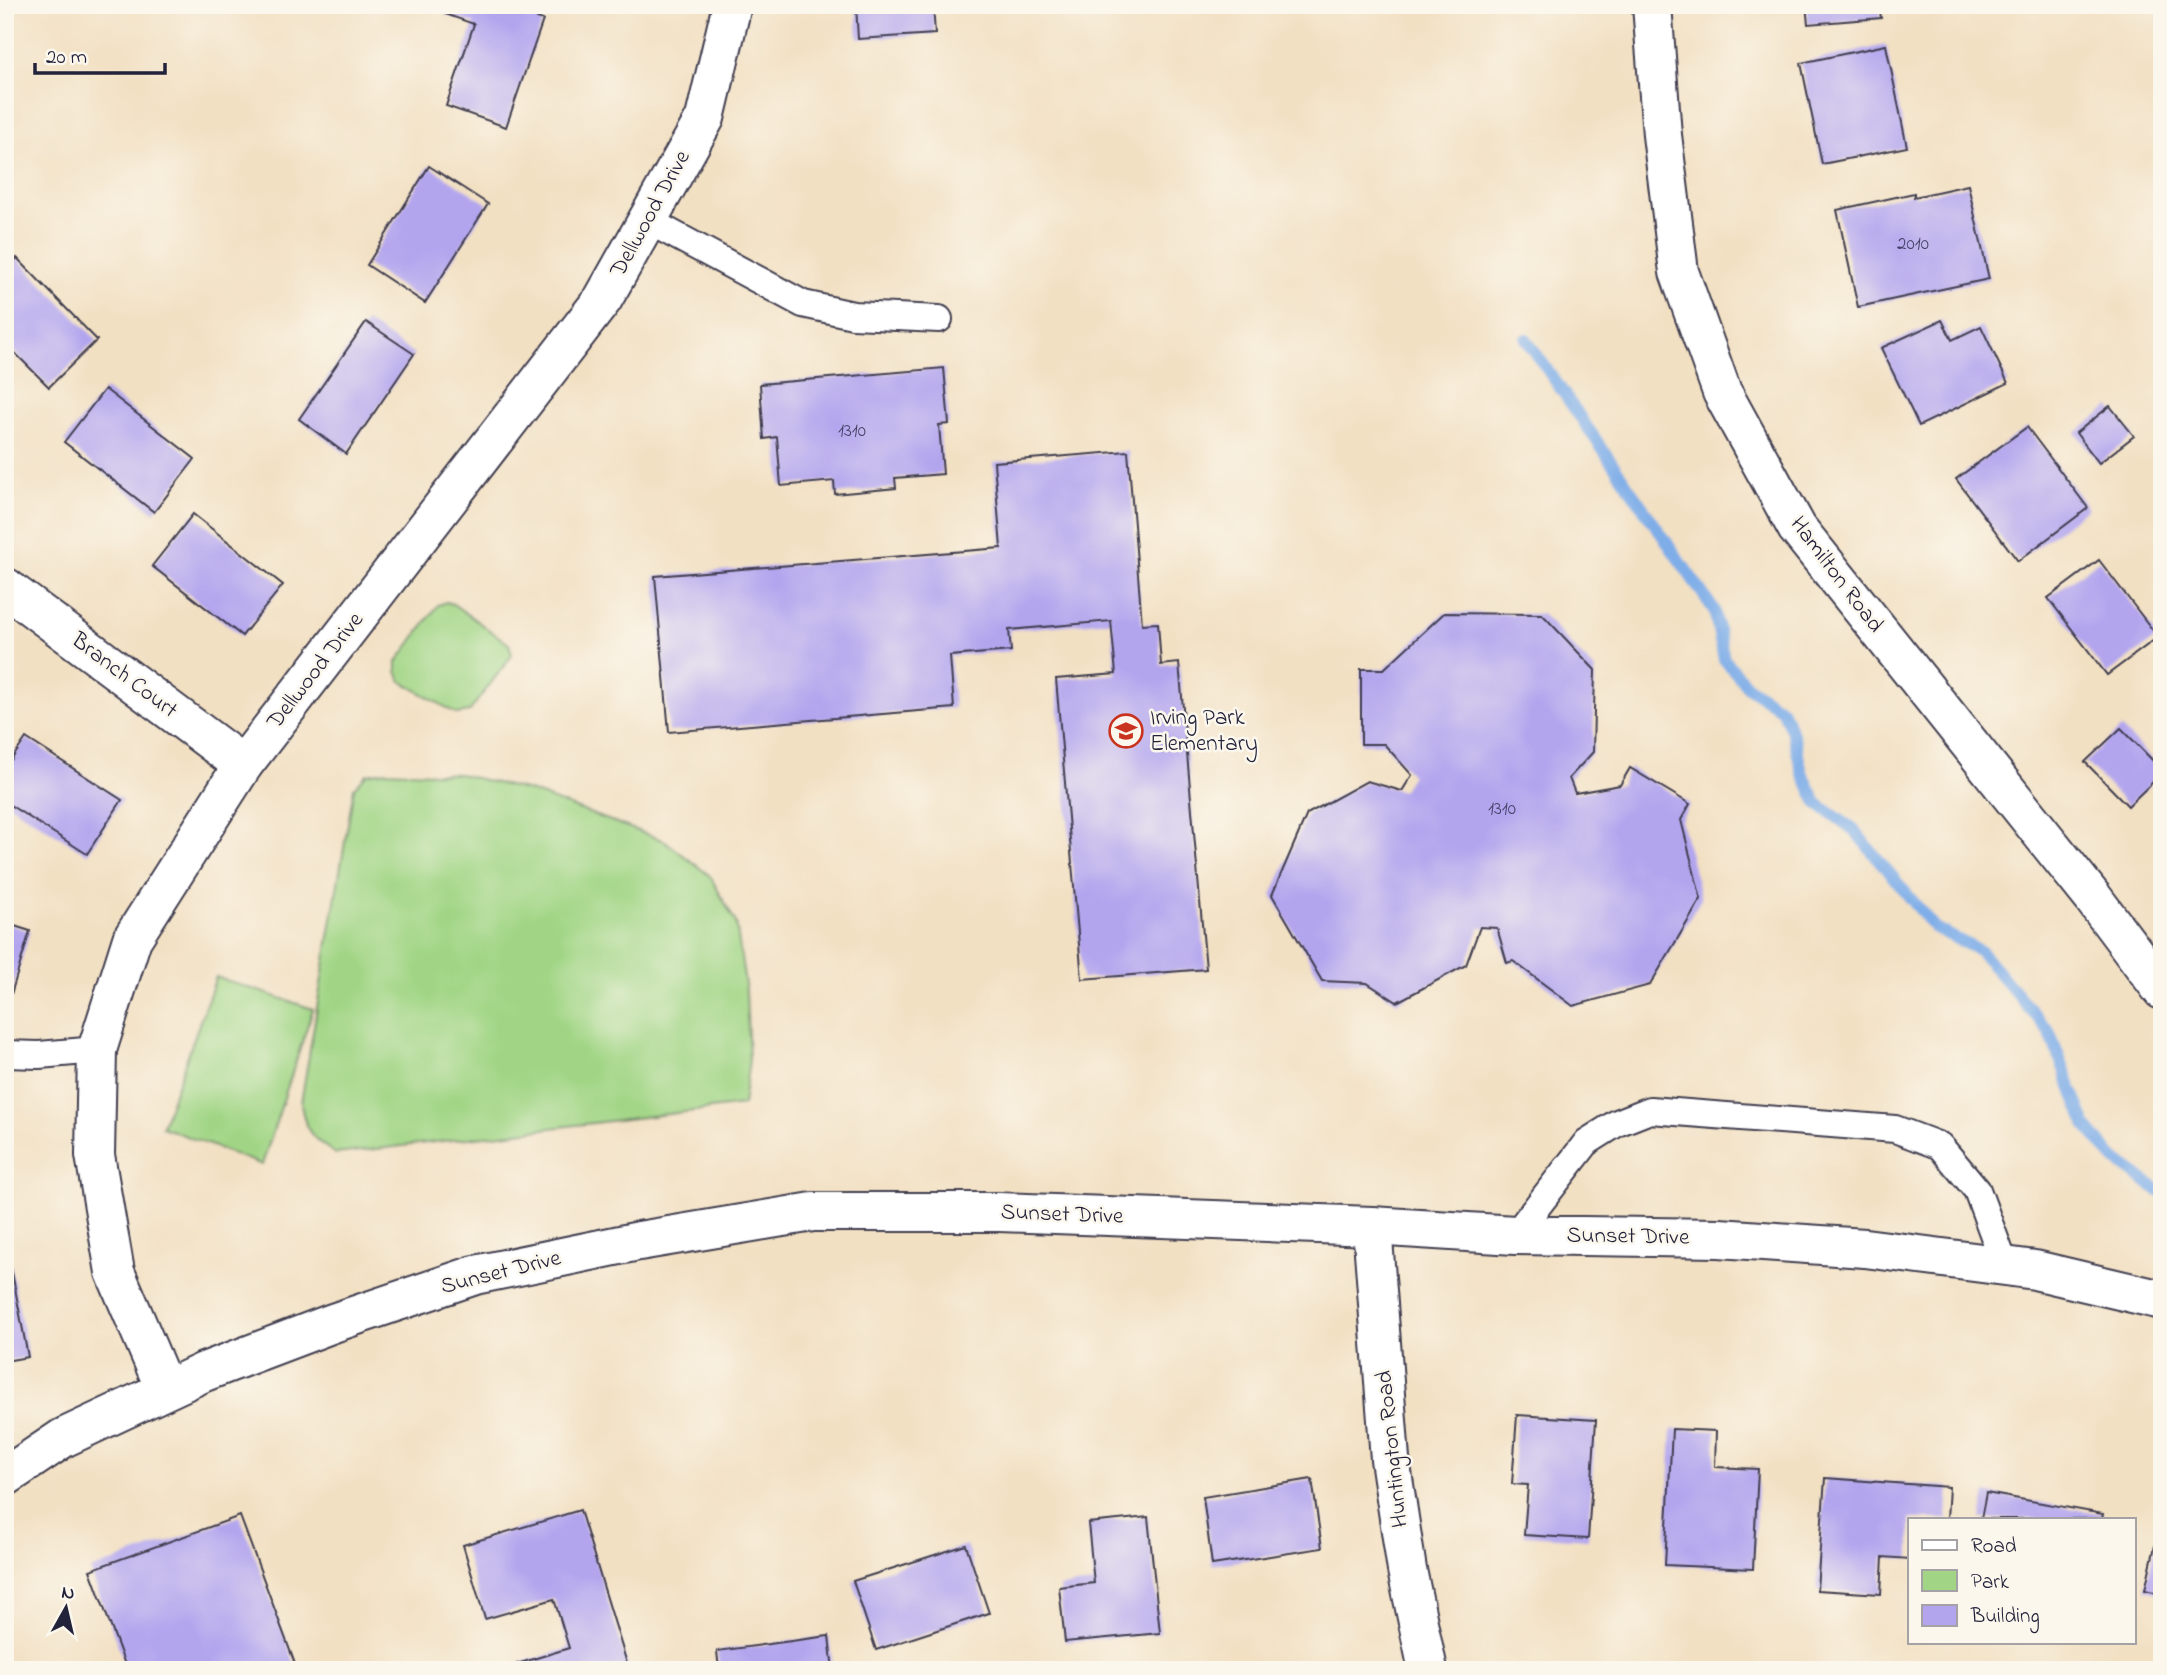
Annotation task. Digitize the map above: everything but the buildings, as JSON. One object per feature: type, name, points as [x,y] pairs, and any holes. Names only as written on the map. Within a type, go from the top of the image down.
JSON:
[{"type":"street","name":"Dellwood Drive","points":[[165,1389],[116,1272],[95,1155],[97,1050],[132,939],[243,765],[603,299],[705,118],[732,5]]},
{"type":"street","name":"Hamilton Road","points":[[1652,5],[1662,135],[1679,272],[1722,392],[1797,528],[2093,898],[2162,990]]},
{"type":"street","name":"Branch Court","points":[[5,587],[243,765]]},
{"type":"street","name":"Sunset Drive","points":[[5,1477],[64,1438],[165,1389],[333,1322],[475,1275],[639,1241],[813,1212],[999,1212],[1372,1226],[1515,1236],[1719,1238],[1865,1248],[2035,1270],[2162,1300]]},
{"type":"street","name":"Huntington Road","points":[[1372,1226],[1390,1459],[1407,1570],[1428,1670]]},
{"type":"lane","points":[[647,220],[803,304],[853,315],[939,319]]},
{"type":"lane","points":[[5,1054],[38,1055],[97,1050]]},
{"type":"lane","points":[[1515,1236],[1587,1142],[1617,1123],[1650,1110],[1895,1129],[1940,1146],[1977,1190],[2005,1266]]},
{"type":"green space","points":[[446,602],[453,604],[509,644],[512,655],[469,712],[457,714],[401,681],[397,671],[397,662],[438,605]]},
{"type":"green space","points":[[385,771],[459,774],[529,791],[665,841],[710,876],[736,923],[746,991],[749,1060],[743,1105],[336,1154],[315,1139],[305,1121],[301,1103],[354,788],[367,774]]},
{"type":"green space","points":[[216,977],[313,1009],[262,1165],[162,1127]]},
{"type":"waterway","points":[[1526,339],[1714,610],[1724,659],[1748,687],[1782,710],[1793,734],[1802,772],[1817,803],[1854,830],[1935,928],[1980,951],[2049,1031],[2086,1125],[2113,1158],[2162,1193]]},
{"type":"place","name":"Irving Park Elementary","points":[[1126,731]]}]
